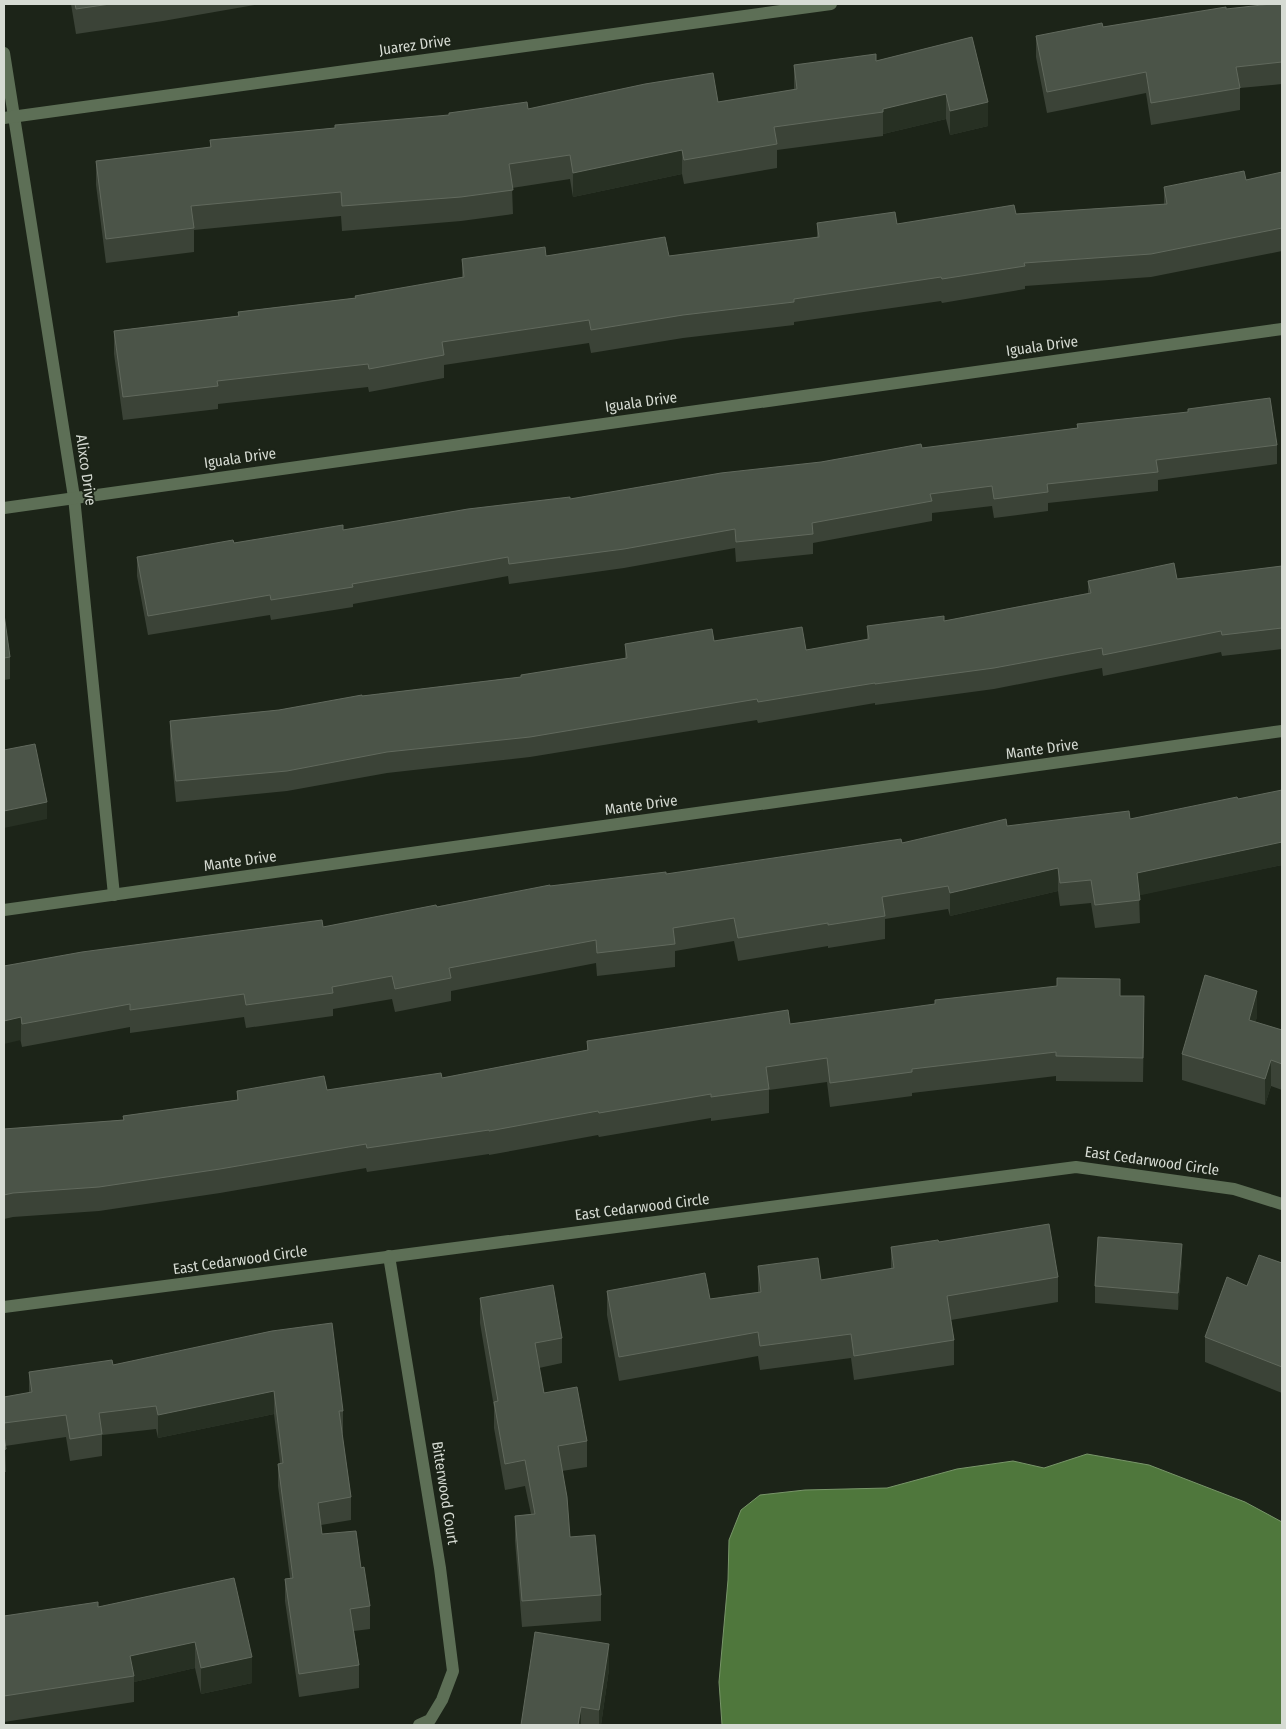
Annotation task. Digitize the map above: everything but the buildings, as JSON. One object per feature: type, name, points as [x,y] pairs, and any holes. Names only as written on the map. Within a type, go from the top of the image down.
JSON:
[{"type":"street","name":"Juarez Drive","points":[[8,118],[831,4]]},
{"type":"street","name":"Alixco Drive","points":[[4,53],[8,118],[74,497],[114,895]]},
{"type":"street","name":"Iguala Drive","points":[[4,508],[1282,329]]},
{"type":"street","name":"Mante Drive","points":[[4,910],[1282,731]]},
{"type":"street","name":"East Cedarwood Circle","points":[[4,1307],[1076,1167],[1234,1188],[1282,1204]]},
{"type":"street","name":"Bitterwood Court","points":[[390,1256],[440,1568],[453,1671],[442,1700],[430,1720],[419,1725]]},
{"type":"shaded area","points":[[1087,1454],[1149,1465],[1245,1502],[1282,1522],[1282,1725],[722,1725],[719,1682],[728,1580],[729,1540],[741,1510],[760,1495],[805,1490],[887,1488],[957,1469],[1013,1461],[1044,1468]]}]
